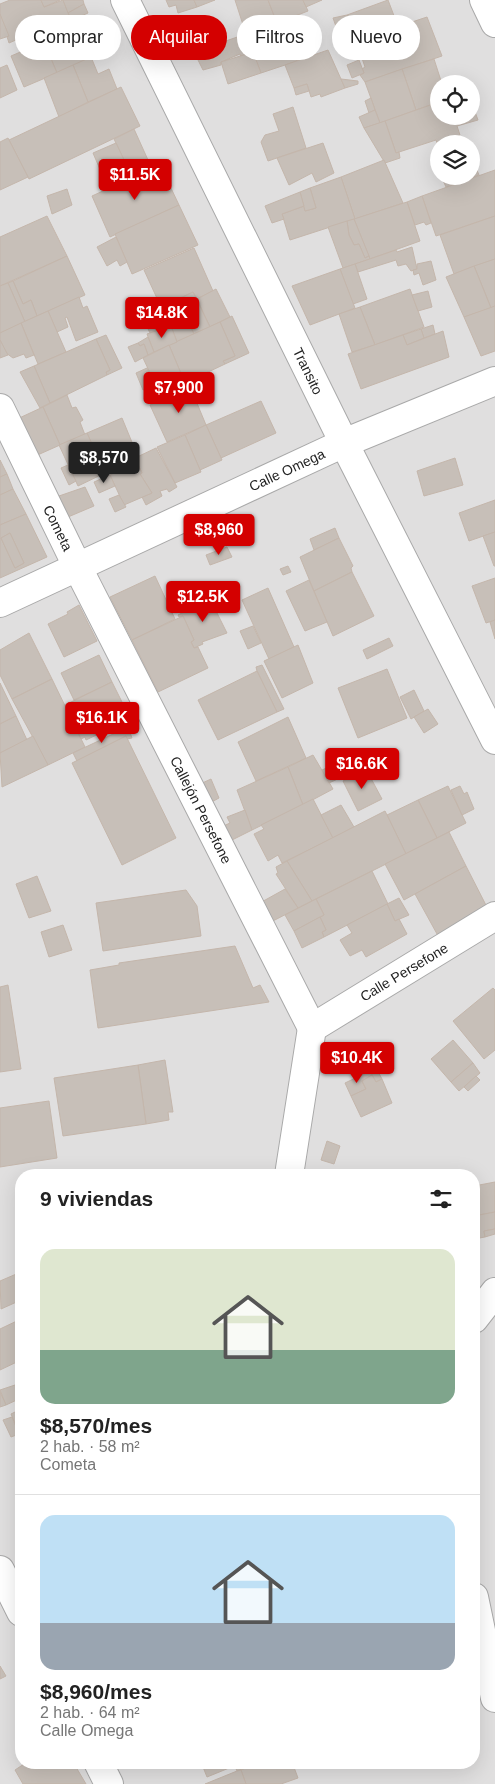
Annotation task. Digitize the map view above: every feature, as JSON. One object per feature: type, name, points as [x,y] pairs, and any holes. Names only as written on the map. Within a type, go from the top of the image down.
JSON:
[{"type":"street","name":"Transito","points":[[125,0],[344,443],[495,740]]},
{"type":"street","points":[[484,0],[495,23]]},
{"type":"street","name":"Calle Omega","points":[[0,603],[344,443],[495,381]]},
{"type":"street","name":"Cometa","points":[[0,408],[77,566]]},
{"type":"street","name":"Callejón Persefone","points":[[77,566],[312,1028]]},
{"type":"street","name":"Calle Persefone","points":[[312,1028],[495,916]]},
{"type":"street","points":[[290,1169],[312,1028]]},
{"type":"street","points":[[480,1311],[495,1292]]},
{"type":"street","points":[[0,1570],[15,1600]]},
{"type":"street","points":[[480,1627],[495,1698]]},
{"type":"street","points":[[102,1769],[109,1784]]},
{"type":"shaded area","points":[[0,0],[495,0],[495,1784],[0,1784]]},
{"type":"building","points":[[10,0],[41,0],[44,7],[63,0],[70,15],[15,15],[15,40],[9,43],[0,14],[0,4]]},
{"type":"building","points":[[41,0],[60,0],[44,7]]},
{"type":"building","points":[[63,0],[83,0],[84,4],[68,13]]},
{"type":"building","points":[[166,0],[194,0],[197,7],[178,13],[176,5],[169,7]]},
{"type":"building","points":[[194,0],[215,0],[197,7]]},
{"type":"building","points":[[235,0],[268,0],[274,15],[240,15]]},
{"type":"building","points":[[268,0],[303,0],[308,11],[298,15],[274,15]]},
{"type":"building","points":[[303,0],[322,0],[306,7]]},
{"type":"building","points":[[388,0],[394,15],[347,15]]},
{"type":"building","points":[[84,4],[88,13],[83,15],[69,15],[68,13]]},
{"type":"building","points":[[0,14],[9,36],[0,39]]},
{"type":"building","points":[[427,17],[442,56],[365,82],[360,75],[364,73],[362,69],[365,67],[363,60],[420,60],[420,19]]},
{"type":"building","points":[[237,37],[237,55],[227,59],[227,41]]},
{"type":"building","points":[[328,50],[345,88],[321,97],[320,94],[311,97],[307,84],[294,88],[285,65],[299,60],[322,60],[322,52]]},
{"type":"building","points":[[15,54],[15,60],[52,60],[57,73],[24,87],[11,56]]},
{"type":"building","points":[[237,57],[237,60],[256,60],[261,73],[228,84],[221,62]]},
{"type":"building","points":[[434,59],[439,75],[430,75],[430,105],[416,110],[402,69]]},
{"type":"building","points":[[52,60],[85,60],[57,73]]},
{"type":"building","points":[[84,60],[92,60],[98,74],[109,69],[117,89],[88,102],[73,65]]},
{"type":"building","points":[[198,60],[226,60],[221,62],[221,65],[203,70]]},
{"type":"building","points":[[256,60],[297,61],[261,73]]},
{"type":"building","points":[[359,60],[364,73],[352,78],[347,65]]},
{"type":"building","points":[[7,65],[17,90],[0,98],[0,68]]},
{"type":"building","points":[[73,65],[88,102],[59,117],[44,78]]},
{"type":"building","points":[[402,69],[416,110],[380,123],[365,82]]},
{"type":"building","points":[[341,79],[358,81],[358,84],[345,88]]},
{"type":"building","points":[[307,84],[309,91],[296,95],[294,88]]},
{"type":"building","points":[[121,87],[140,126],[29,179],[9,140]]},
{"type":"building","points":[[371,98],[375,110],[369,113],[365,101]]},
{"type":"building","points":[[430,105],[430,125],[460,125],[457,126],[460,135],[430,135],[430,142],[396,153],[385,121]]},
{"type":"building","points":[[293,107],[306,148],[268,161],[261,142],[265,135],[279,131],[273,114]]},
{"type":"building","points":[[375,110],[380,123],[364,128],[359,117]]},
{"type":"building","points":[[385,121],[396,153],[399,152],[400,158],[385,163],[364,128]]},
{"type":"building","points":[[134,129],[148,160],[129,170],[114,139]]},
{"type":"building","points":[[8,138],[28,177],[0,190],[0,142]]},
{"type":"building","points":[[116,143],[132,177],[108,188],[93,153]]},
{"type":"building","points":[[323,143],[334,173],[316,182],[312,173],[289,185],[277,158]]},
{"type":"building","points":[[384,160],[403,203],[355,219],[341,177]]},
{"type":"building","points":[[160,165],[179,205],[110,237],[92,196]]},
{"type":"building","points":[[495,170],[495,216],[436,236],[422,196],[453,185],[480,185],[480,175]]},
{"type":"building","points":[[341,177],[355,219],[290,240],[282,214],[304,206],[305,211],[316,208],[310,188]]},
{"type":"building","points":[[310,188],[316,208],[305,211],[300,192]]},
{"type":"building","points":[[67,189],[72,205],[52,214],[47,196]]},
{"type":"building","points":[[300,192],[304,206],[282,214],[284,219],[272,223],[265,206]]},
{"type":"building","points":[[422,196],[431,223],[426,225],[424,222],[415,225],[407,202]]},
{"type":"building","points":[[407,202],[420,241],[370,259],[354,219]]},
{"type":"building","points":[[179,205],[198,245],[132,274],[115,234]]},
{"type":"building","points":[[47,216],[67,256],[0,286],[0,237]]},
{"type":"building","points":[[495,216],[495,259],[454,274],[440,235]]},
{"type":"building","points":[[354,219],[369,256],[365,258],[359,244],[354,245],[349,235],[347,221]]},
{"type":"building","points":[[347,221],[349,235],[354,245],[359,244],[365,258],[369,256],[370,259],[343,268],[328,227]]},
{"type":"building","points":[[116,237],[127,262],[120,266],[117,260],[107,266],[97,247]]},
{"type":"building","points":[[412,247],[417,269],[411,271],[406,264],[398,266],[396,260],[358,272],[355,264],[396,250],[397,252]]},
{"type":"building","points":[[194,248],[213,291],[197,299],[193,292],[161,307],[144,270]]},
{"type":"building","points":[[67,256],[85,295],[37,316],[31,300],[23,304],[13,281]]},
{"type":"building","points":[[495,259],[495,306],[491,308],[474,266]]},
{"type":"building","points":[[431,261],[436,280],[423,285],[419,273],[414,275],[413,270],[417,269],[417,264]]},
{"type":"building","points":[[355,264],[367,299],[353,304],[340,269]]},
{"type":"building","points":[[474,266],[491,308],[464,317],[446,277]]},
{"type":"building","points":[[340,269],[355,308],[310,325],[292,286]]},
{"type":"building","points":[[13,281],[23,304],[31,300],[37,316],[25,322],[8,283]]},
{"type":"building","points":[[8,283],[25,322],[0,333],[0,286]]},
{"type":"building","points":[[216,289],[230,317],[210,327],[197,299]]},
{"type":"building","points":[[410,289],[424,327],[375,345],[360,307]]},
{"type":"building","points":[[428,291],[432,307],[418,311],[412,295]]},
{"type":"building","points":[[193,292],[210,327],[194,334],[177,300]]},
{"type":"building","points":[[79,297],[83,308],[87,306],[98,332],[76,341],[67,317],[65,318],[68,327],[57,332],[48,311]]},
{"type":"building","points":[[177,300],[194,334],[177,342],[171,326],[150,333],[142,316]]},
{"type":"building","points":[[495,306],[495,351],[481,356],[464,317]]},
{"type":"building","points":[[360,307],[375,345],[352,352],[339,314]]},
{"type":"building","points":[[48,311],[66,352],[38,364],[21,323]]},
{"type":"building","points":[[232,316],[249,353],[225,364],[223,361],[235,356],[220,322]]},
{"type":"building","points":[[220,322],[235,356],[223,361],[225,364],[185,383],[169,345]]},
{"type":"building","points":[[21,323],[34,355],[26,358],[24,354],[13,358],[6,353],[0,340],[0,333]]},
{"type":"building","points":[[433,325],[435,334],[424,338],[421,329]]},
{"type":"building","points":[[171,326],[177,342],[154,352],[147,334]]},
{"type":"building","points":[[421,329],[424,338],[407,345],[403,335]]},
{"type":"building","points":[[443,331],[449,357],[361,389],[348,354],[403,335],[407,345]]},
{"type":"building","points":[[106,335],[122,368],[107,375],[106,372],[110,370],[96,339]]},
{"type":"building","points":[[148,337],[154,352],[148,355],[144,344],[140,346],[138,343]]},
{"type":"building","points":[[96,339],[110,370],[106,372],[107,375],[50,403],[34,366]]},
{"type":"building","points":[[0,340],[8,355],[0,358]]},
{"type":"building","points":[[138,343],[140,346],[144,344],[148,355],[135,362],[128,347]]},
{"type":"building","points":[[169,345],[185,383],[160,394],[143,358]]},
{"type":"building","points":[[34,366],[50,403],[40,408],[20,372]]},
{"type":"building","points":[[147,368],[155,385],[143,390],[136,373]]},
{"type":"building","points":[[197,384],[201,392],[194,396],[206,425],[167,442],[150,405]]},
{"type":"building","points":[[67,395],[72,408],[76,407],[83,420],[80,422],[85,435],[60,445],[43,407]]},
{"type":"building","points":[[261,401],[276,433],[221,458],[206,425]]},
{"type":"building","points":[[43,407],[60,445],[33,457],[15,420]]},
{"type":"building","points":[[122,418],[136,452],[132,454],[134,459],[105,473],[87,433]]},
{"type":"building","points":[[206,425],[222,460],[200,470],[185,435]]},
{"type":"building","points":[[87,433],[105,473],[78,486],[59,445]]},
{"type":"building","points":[[185,435],[201,472],[175,483],[157,447]]},
{"type":"building","points":[[156,448],[177,487],[169,492],[167,489],[160,491],[162,496],[146,505],[142,497],[152,493],[140,474],[142,473],[135,458]]},
{"type":"building","points":[[455,458],[463,485],[424,496],[417,471]]},
{"type":"building","points":[[0,460],[7,474],[0,477]]},
{"type":"building","points":[[137,462],[142,473],[140,474],[152,493],[124,505],[110,475]]},
{"type":"building","points":[[68,465],[76,481],[69,485],[61,468]]},
{"type":"building","points":[[7,474],[13,489],[0,495],[0,477]]},
{"type":"building","points":[[110,475],[115,486],[99,493],[94,482]]},
{"type":"building","points":[[85,487],[94,506],[68,517],[59,496]]},
{"type":"building","points":[[13,489],[26,514],[0,525],[0,495]]},
{"type":"building","points":[[119,495],[126,507],[115,512],[109,499]]},
{"type":"building","points":[[495,500],[495,532],[469,541],[459,513]]},
{"type":"building","points":[[26,514],[47,557],[0,578],[0,525]],"holes":[[[10,533],[24,563],[15,568],[1,538]]]},
{"type":"building","points":[[335,528],[339,538],[314,550],[310,539]]},
{"type":"building","points":[[495,532],[495,566],[494,566],[483,536]]},
{"type":"building","points":[[10,533],[24,563],[15,568],[1,538]]},
{"type":"building","points":[[339,538],[353,566],[351,568],[352,572],[314,591],[300,557]]},
{"type":"building","points":[[227,547],[232,557],[210,565],[206,555]]},
{"type":"building","points":[[288,566],[291,572],[283,575],[280,569]]},
{"type":"building","points":[[352,572],[374,616],[333,636],[314,591]]},
{"type":"building","points":[[155,576],[175,619],[132,640],[110,597]]},
{"type":"building","points":[[495,578],[495,620],[486,623],[472,586]]},
{"type":"building","points":[[309,580],[327,622],[305,631],[286,591]]},
{"type":"building","points":[[268,588],[294,647],[269,659],[242,600]]},
{"type":"building","points":[[210,599],[227,633],[202,642],[203,644],[194,648],[191,642],[194,640],[183,616],[179,617],[178,615]]},
{"type":"building","points":[[79,605],[97,641],[64,657],[48,624],[68,614],[67,612]]},
{"type":"building","points":[[183,616],[194,640],[191,642],[194,648],[198,647],[208,668],[158,692],[132,640]]},
{"type":"building","points":[[495,620],[495,639],[490,622]]},
{"type":"building","points":[[253,626],[261,643],[248,649],[240,631]]},
{"type":"building","points":[[29,633],[52,679],[12,699],[0,675],[0,650]]},
{"type":"building","points":[[389,638],[393,646],[367,659],[363,650]]},
{"type":"building","points":[[298,645],[313,683],[282,698],[264,661]]},
{"type":"building","points":[[99,655],[112,682],[74,700],[61,673]]},
{"type":"building","points":[[262,665],[284,709],[277,712],[257,671],[256,667]]},
{"type":"building","points":[[387,669],[407,718],[358,738],[338,688]]},
{"type":"building","points":[[257,671],[277,712],[218,740],[198,700]]},
{"type":"building","points":[[52,679],[85,747],[48,765],[12,699]]},
{"type":"building","points":[[112,682],[126,710],[90,728],[88,724],[77,730],[65,705]]},
{"type":"building","points":[[0,683],[16,716],[0,724]]},
{"type":"building","points":[[414,690],[424,711],[411,719],[400,697]]},
{"type":"building","points":[[428,709],[438,724],[424,733],[414,717]]},
{"type":"building","points":[[16,716],[27,740],[0,753],[0,724]]},
{"type":"building","points":[[288,717],[306,758],[256,781],[238,742]]},
{"type":"building","points":[[109,718],[113,727],[86,740],[85,737],[81,739],[77,730],[88,724],[90,728]]},
{"type":"building","points":[[128,727],[132,738],[127,739],[126,736],[77,761],[73,753]]},
{"type":"building","points":[[33,736],[48,765],[2,787],[0,753]]},
{"type":"building","points":[[126,736],[176,838],[122,865],[72,763]]},
{"type":"building","points":[[313,755],[333,789],[303,805],[288,767]]},
{"type":"building","points":[[338,763],[344,776],[329,783],[322,770]]},
{"type":"building","points":[[288,767],[303,805],[252,830],[237,790]]},
{"type":"building","points":[[366,769],[382,799],[358,811],[343,781]]},
{"type":"building","points":[[211,779],[219,798],[206,805],[198,785]]},
{"type":"building","points":[[448,786],[466,823],[437,838],[418,800]]},
{"type":"building","points":[[460,786],[464,794],[467,792],[474,809],[462,815],[451,790]]},
{"type":"building","points":[[313,799],[333,838],[282,863],[278,855],[268,861],[254,834],[264,829],[261,825]]},
{"type":"building","points":[[418,800],[437,838],[406,854],[387,815]]},
{"type":"building","points":[[341,805],[354,827],[333,838],[321,815]]},
{"type":"building","points":[[245,810],[252,830],[224,844],[217,829],[230,823],[227,817]]},
{"type":"building","points":[[385,811],[406,854],[312,901],[287,861]]},
{"type":"building","points":[[449,832],[466,866],[404,900],[385,864]]},
{"type":"building","points":[[287,861],[312,901],[298,908],[276,874],[278,873],[276,867]]},
{"type":"building","points":[[466,866],[491,915],[442,943],[415,894]]},
{"type":"building","points":[[372,871],[388,904],[324,937],[322,932],[326,930],[320,917],[324,915],[316,899]]},
{"type":"building","points":[[37,876],[51,911],[29,918],[16,884]]},
{"type":"building","points":[[285,889],[298,908],[269,923],[258,904]]},
{"type":"building","points":[[186,890],[197,906],[201,936],[103,951],[96,903]]},
{"type":"building","points":[[399,898],[409,915],[395,921],[387,904]]},
{"type":"building","points":[[316,899],[324,915],[294,931],[285,915]]},
{"type":"building","points":[[387,904],[395,921],[399,919],[407,934],[366,957],[362,950],[350,956],[340,940],[352,933],[347,925]]},
{"type":"building","points":[[320,917],[326,930],[322,932],[324,937],[302,948],[294,931]]},
{"type":"building","points":[[63,925],[72,950],[49,957],[41,932]]},
{"type":"building","points":[[235,946],[253,988],[260,985],[269,1002],[98,1028],[90,970],[119,965],[119,963]]},
{"type":"building","points":[[8,985],[21,1069],[0,1072],[0,987]]},
{"type":"building","points":[[493,988],[495,990],[495,1050],[484,1059],[453,1021]]},
{"type":"building","points":[[453,1040],[473,1063],[451,1082],[431,1059]]},
{"type":"building","points":[[165,1060],[173,1112],[168,1112],[169,1120],[146,1124],[138,1065]]},
{"type":"building","points":[[473,1063],[480,1073],[459,1091],[451,1082]]},
{"type":"building","points":[[138,1065],[146,1124],[63,1136],[54,1078]]},
{"type":"building","points":[[376,1068],[382,1079],[376,1082],[370,1071]]},
{"type":"building","points":[[370,1071],[372,1075],[362,1081],[366,1089],[351,1096],[345,1083]]},
{"type":"building","points":[[372,1075],[376,1082],[382,1079],[392,1103],[361,1117],[351,1096],[366,1089],[362,1081]]},
{"type":"building","points":[[476,1076],[480,1080],[468,1091],[464,1087]]},
{"type":"building","points":[[49,1101],[57,1158],[0,1167],[0,1108]]},
{"type":"building","points":[[327,1141],[340,1146],[334,1164],[321,1160]]},
{"type":"building","points":[[495,1182],[495,1212],[480,1215],[480,1185]]},
{"type":"building","points":[[495,1212],[495,1229],[484,1231],[485,1237],[480,1238],[480,1215]]},
{"type":"building","points":[[495,1229],[495,1234],[485,1237],[484,1231]]},
{"type":"building","points":[[15,1275],[15,1303],[1,1309],[0,1281]]},
{"type":"building","points":[[15,1322],[15,1363],[0,1370],[0,1329]]},
{"type":"building","points":[[15,1385],[15,1401],[6,1405],[0,1390]]},
{"type":"building","points":[[0,1392],[6,1405],[0,1407]]},
{"type":"building","points":[[15,1412],[15,1423],[11,1414]]},
{"type":"building","points":[[12,1417],[15,1424],[15,1436],[11,1437],[3,1420]]},
{"type":"building","points":[[0,1666],[6,1676],[0,1679]]},
{"type":"building","points":[[77,1769],[86,1784],[23,1784],[15,1770]]},
{"type":"building","points":[[204,1769],[227,1769],[207,1777]]},
{"type":"building","points":[[295,1769],[298,1778],[281,1784],[246,1784],[241,1770]]},
{"type":"building","points":[[241,1770],[246,1784],[205,1784],[237,1771]]}]
